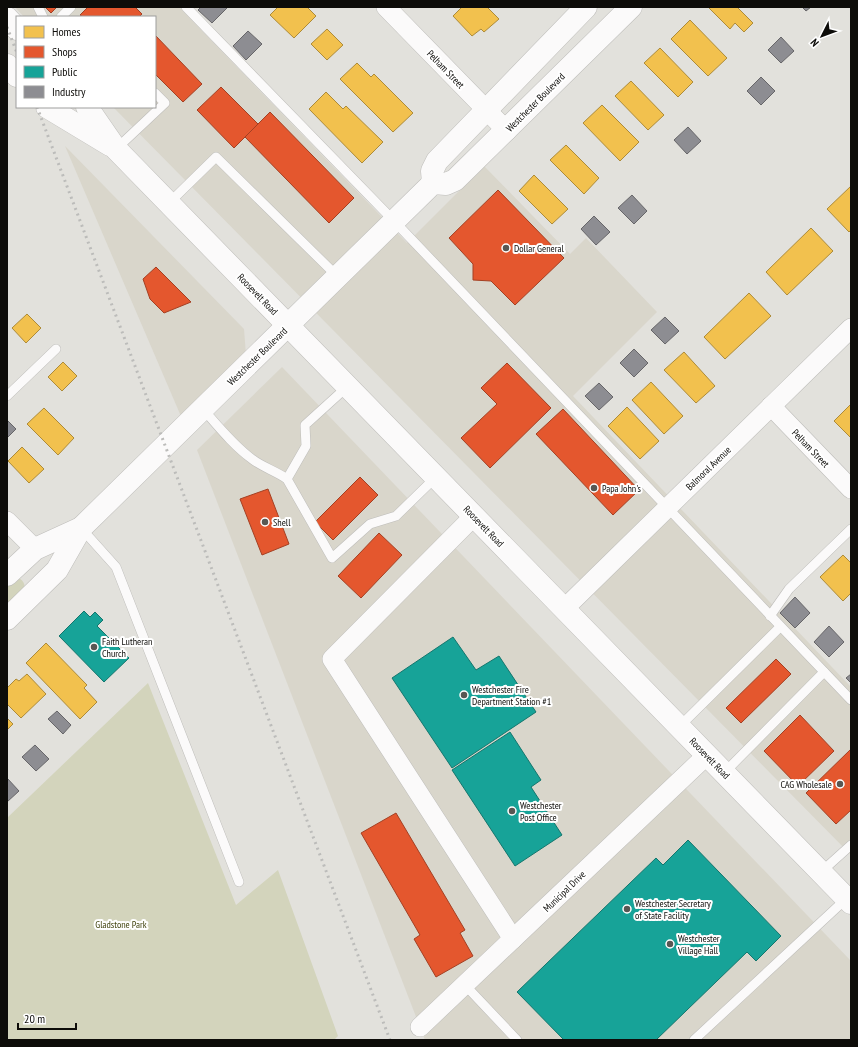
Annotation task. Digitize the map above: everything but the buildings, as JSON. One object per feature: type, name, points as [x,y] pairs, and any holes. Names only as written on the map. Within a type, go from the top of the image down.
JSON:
[{"type":"main road","points":[[433,183],[432,171],[437,161],[586,7]]},
{"type":"main road","name":"Westchester Boulevard","points":[[7,618],[57,570],[81,528],[395,222],[433,183],[446,184],[455,180],[507,131],[631,7]]},
{"type":"main road","points":[[7,18],[16,28]]},
{"type":"main road","points":[[7,65],[16,75]]},
{"type":"main road","name":"Roosevelt Road","points":[[48,108],[116,149]]},
{"type":"main road","name":"Roosevelt Road","points":[[88,108],[116,149],[849,901]]},
{"type":"main road","name":"Westchester Boulevard","points":[[7,575],[35,549],[81,528]]},
{"type":"street","name":"Pelham Street","points":[[386,7],[507,131]]},
{"type":"street","name":"Balmoral Avenue","points":[[564,609],[851,328]]},
{"type":"street","name":"Pelham Street","points":[[771,406],[851,489]]},
{"type":"street","points":[[474,516],[332,659],[513,940]]},
{"type":"street","points":[[7,521],[35,549]]},
{"type":"street","name":"Municipal Drive","points":[[420,1027],[707,755]]},
{"type":"lane","points":[[38,7],[42,16]]},
{"type":"lane","points":[[62,16],[70,7]]},
{"type":"lane","points":[[186,7],[395,222],[851,700]]},
{"type":"lane","points":[[116,149],[165,103],[156,94]]},
{"type":"lane","points":[[169,203],[216,157],[338,277]]},
{"type":"lane","points":[[7,396],[56,348]]},
{"type":"lane","points":[[288,478],[306,446],[305,425],[348,386]]},
{"type":"lane","points":[[203,409],[239,448],[253,460],[288,478],[332,558],[370,524],[396,516],[436,477]]},
{"type":"lane","points":[[81,528],[116,567],[239,882]]},
{"type":"lane","points":[[770,616],[789,589],[851,529]]},
{"type":"lane","points":[[679,727],[780,627]]},
{"type":"lane","points":[[724,773],[824,672]]},
{"type":"lane","points":[[821,872],[851,845]]},
{"type":"lane","points":[[694,1040],[849,901]]},
{"type":"lane","points":[[465,985],[517,1040]]},
{"type":"shaded area","points":[[15,7],[179,7],[407,243],[484,166],[570,254],[586,238],[657,312],[573,396],[851,687],[851,855],[114,108],[156,108],[156,16],[23,16]]},
{"type":"shaded area","points":[[65,146],[244,329],[246,355],[183,421]]},
{"type":"shaded area","points":[[282,367],[851,961],[851,1040],[425,1040],[197,450]]},
{"type":"green space","points":[[17,577],[24,584],[24,588],[19,596],[7,607],[7,584]]},
{"type":"green space","name":"Gladstone Park","points":[[148,683],[236,905],[278,870],[338,1036],[334,1040],[7,1040],[7,818]]},
{"type":"railway","points":[[7,27],[16,50]]},
{"type":"railway","points":[[37,108],[390,1040]]},
{"type":"place","name":"Dollar General","points":[[506,248]]},
{"type":"place","name":"Papa John's","points":[[594,488]]},
{"type":"place","name":"Shell","points":[[265,522]]},
{"type":"place","name":"Faith Lutheran Church","points":[[94,647]]},
{"type":"place","name":"Westchester Fire Department Station #1","points":[[464,695]]},
{"type":"place","name":"CAG Wholesale","points":[[840,784]]},
{"type":"place","name":"Westchester Post Office","points":[[512,811]]},
{"type":"place","name":"Westchester Secretary of State Facility","points":[[627,909]]},
{"type":"place","name":"Westchester Village Hall","points":[[670,944]]}]
